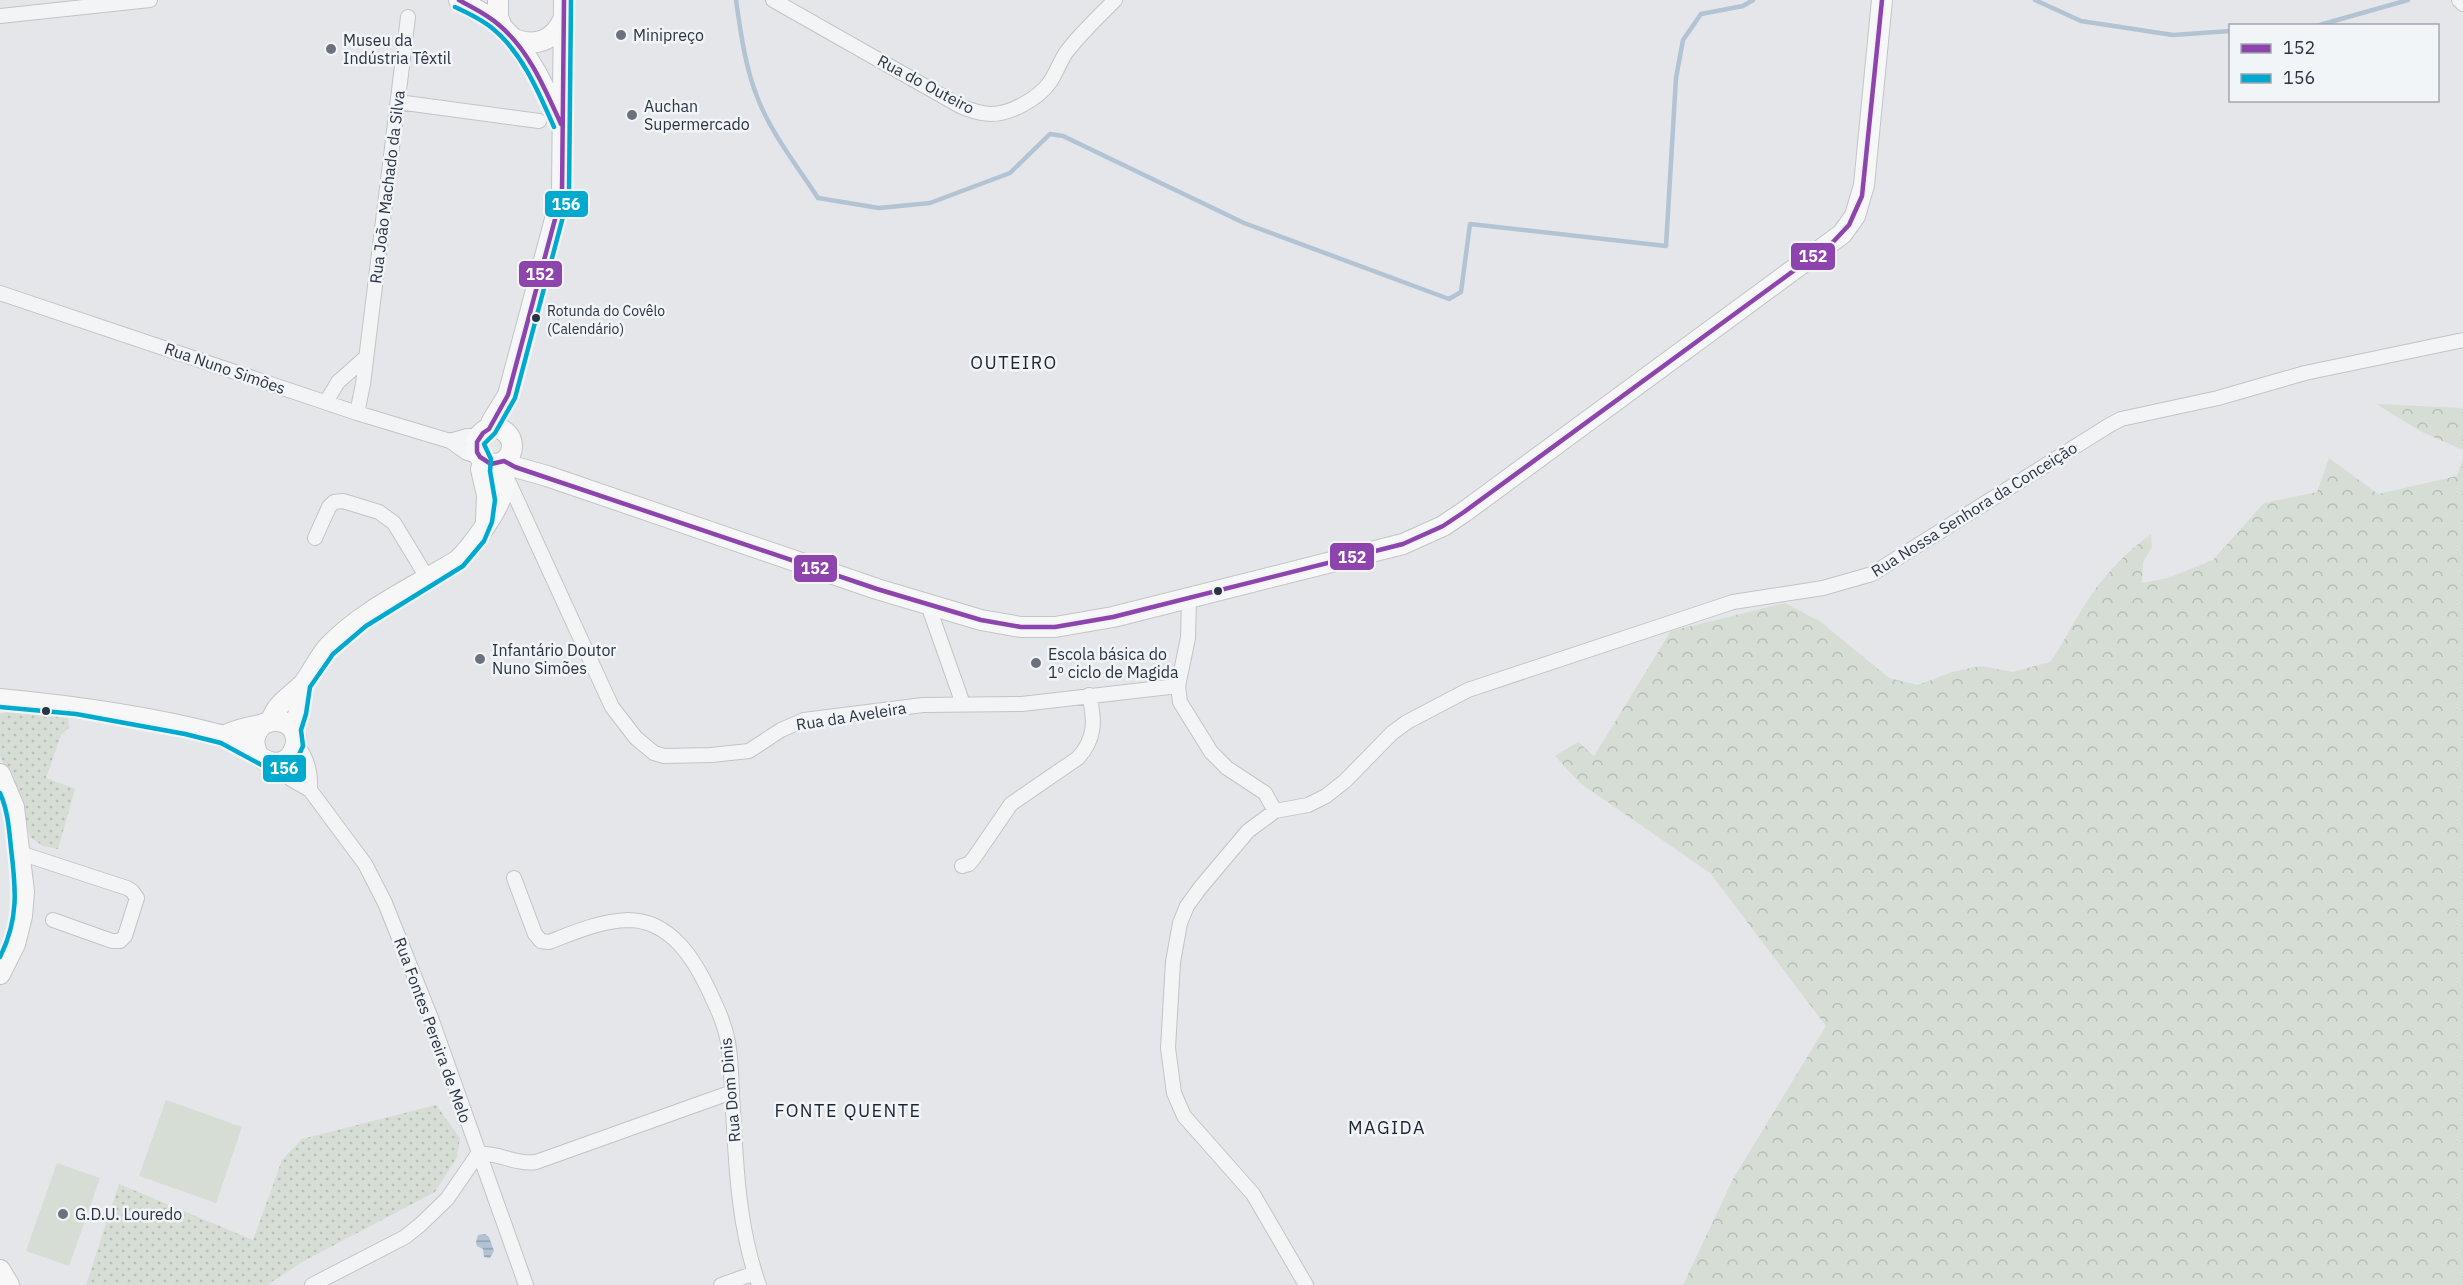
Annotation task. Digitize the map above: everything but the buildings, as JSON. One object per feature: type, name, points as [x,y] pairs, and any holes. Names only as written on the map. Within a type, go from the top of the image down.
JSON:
[{"type":"street","points":[[0,16],[150,0]]},
{"type":"street","points":[[459,0],[522,42],[543,41],[560,28],[566,6]]},
{"type":"street","points":[[498,0],[498,17],[534,69],[563,128]]},
{"type":"street","name":"Rua do Outeiro","points":[[773,0],[960,106],[972,111],[994,114],[1006,112],[1043,92],[1072,44],[1115,0]]},
{"type":"street","name":"Rua Nuno Simões","points":[[0,293],[357,413],[450,441],[466,453],[497,458],[520,450],[538,473],[928,606],[981,620],[1038,629],[1103,619],[1403,544],[1443,526],[1833,242],[1850,225],[1862,196],[1882,0]]},
{"type":"street","points":[[2459,0],[2463,4]]},
{"type":"street","points":[[303,684],[290,757],[285,761],[266,758],[254,743],[254,736],[267,723],[277,707],[303,684],[327,649],[345,632],[458,560],[468,551],[486,522],[497,458],[509,421],[508,395],[559,207],[564,176],[566,6]]},
{"type":"street","name":"Rua João Machado da Silva","points":[[357,413],[363,384],[408,17]]},
{"type":"street","points":[[398,102],[539,120]]},
{"type":"street","name":"Rua Nossa Senhora da Conceição","points":[[1275,811],[1308,805],[1326,796],[1353,773],[1392,733],[1415,717],[1468,690],[1733,602],[1823,588],[1872,574],[2121,419],[2218,398],[2305,373],[2463,340]]},
{"type":"street","points":[[326,402],[338,382],[365,358]]},
{"type":"street","name":"Rua Nuno Simões","points":[[450,441],[467,436],[497,458]]},
{"type":"street","points":[[497,458],[520,474],[538,473]]},
{"type":"street","points":[[486,522],[487,495],[481,469],[497,458]]},
{"type":"street","name":"Rua da Aveleira","points":[[497,458],[612,707],[636,738],[654,753],[664,756],[749,751],[792,724],[804,720],[923,705],[1022,704],[1178,686]]},
{"type":"street","points":[[315,538],[329,507],[334,502],[343,501],[379,512],[394,523],[428,579]]},
{"type":"street","points":[[1189,599],[1188,638],[1178,686],[1179,702],[1211,752],[1227,768],[1265,792],[1275,811],[1248,831],[1200,888],[1180,923],[1173,962],[1168,1048],[1174,1093],[1184,1116],[1253,1194],[1306,1285]]},
{"type":"street","points":[[928,606],[963,704]]},
{"type":"street","points":[[962,866],[969,864],[974,858],[1011,804],[1078,758],[1086,750],[1095,726],[1089,695]]},
{"type":"street","name":"Rua Fontes Pereira de Melo","points":[[0,699],[112,712],[224,736],[266,758],[291,779],[310,790],[365,864],[385,903],[431,1018],[526,1285]]},
{"type":"street","points":[[224,736],[234,730],[282,721],[295,737]]},
{"type":"street","name":"Rua Fontes Pereira de Melo","points":[[295,737],[309,770],[310,790]]},
{"type":"street","points":[[0,774],[14,807],[24,892],[22,916],[15,944],[0,974]]},
{"type":"street","points":[[20,854],[127,888],[137,898],[125,936],[120,942],[53,920]]},
{"type":"street","name":"Rua Dom Dinis","points":[[514,878],[535,934],[541,941],[549,942],[605,922],[630,920],[648,923],[665,932],[690,956],[721,1017],[728,1040],[738,1180],[757,1279]]},
{"type":"street","points":[[312,1285],[405,1237],[420,1226],[447,1199],[478,1154],[490,1154],[519,1163],[536,1162],[732,1092]]},
{"type":"street","points":[[0,1270],[9,1285]]},
{"type":"street","points":[[721,1285],[757,1279]]},
{"type":"green space","points":[[2376,404],[2463,408],[2463,450],[2422,432]]},
{"type":"green space","points":[[2463,457],[2463,1285],[1683,1285],[1733,1179],[1826,1026],[1710,873],[1580,783],[1555,756],[1578,742],[1594,756],[1671,631],[1785,603],[1821,622],[1889,678],[1918,685],[1952,672],[1981,666],[2013,672],[2050,662],[2098,586],[2132,549],[2151,534],[2152,547],[2143,562],[2142,583],[2168,578],[2213,560],[2264,503],[2317,492],[2329,458],[2378,494],[2457,476]]},
{"type":"green space","points":[[13,711],[68,717],[69,728],[61,735],[46,778],[75,789],[58,849],[43,846],[30,837],[22,802],[0,756],[0,714]]},
{"type":"green space","points":[[166,1100],[242,1127],[216,1203],[139,1176]]},
{"type":"green space","points":[[436,1105],[460,1138],[457,1157],[435,1192],[302,1262],[267,1285],[86,1285],[119,1184],[253,1240],[282,1160],[302,1139]]},
{"type":"green space","name":"G.D.U. Louredo","points":[[57,1163],[100,1178],[69,1266],[26,1251]]},
{"type":"water","points":[[485,1234],[489,1237],[494,1251],[490,1258],[484,1257],[483,1249],[477,1246],[476,1242],[478,1235]]},
{"type":"waterway","points":[[736,0],[747,63],[763,112],[818,198],[879,208],[930,203],[1010,173],[1050,134],[1063,136],[1244,223],[1449,299],[1461,292],[1470,224],[1666,246],[1676,78],[1683,40],[1701,14],[1743,6],[1753,0]]},
{"type":"waterway","points":[[2035,0],[2081,21],[2173,35],[2229,31]]},
{"type":"waterway","points":[[2323,24],[2408,0]]},
{"type":"transit line","name":"152","points":[[459,0],[480,11],[510,35],[528,58],[561,124]]},
{"type":"transit line","name":"152","points":[[564,0],[562,193],[508,395],[489,429],[477,442],[477,452],[480,457],[491,464],[504,461],[515,467],[877,589],[981,620],[1021,627],[1055,627],[1113,617],[1403,544],[1443,526],[1464,512],[1833,242],[1849,225],[1862,196],[1882,0]]},
{"type":"transit line","name":"156","points":[[0,707],[76,714],[185,734],[221,743],[269,769],[288,768],[296,761],[303,746],[301,730],[310,687],[333,654],[366,626],[463,566],[484,541],[492,522],[495,500],[490,471],[491,459],[484,444],[495,433],[515,398],[569,194],[571,0]]},
{"type":"transit line","name":"156","points":[[455,7],[488,25],[503,38],[529,74],[554,127]]},
{"type":"transit line","name":"156","points":[[0,793],[8,820],[15,890],[13,917],[0,957]]},
{"type":"place","name":"Minipreço","points":[[621,35]]},
{"type":"place","name":"Museu da Indústria Têxtil","points":[[331,49]]},
{"type":"place","name":"Auchan Supermercado","points":[[632,115]]},
{"type":"place","name":"Rotunda do Covêlo (Calendário)","points":[[536,318]]},
{"type":"place","name":"Infantário Doutor Nuno Simões","points":[[480,659]]},
{"type":"place","name":"Escola básica do 1º ciclo de Magida","points":[[1036,663]]},
{"type":"place","name":"G.D.U. Louredo","points":[[63,1214]]},
{"type":"district","name":"OUTEIRO","points":[[1014,363]]},
{"type":"district","name":"FONTE QUENTE","points":[[848,1111]]},
{"type":"district","name":"MAGIDA","points":[[1387,1128]]}]
